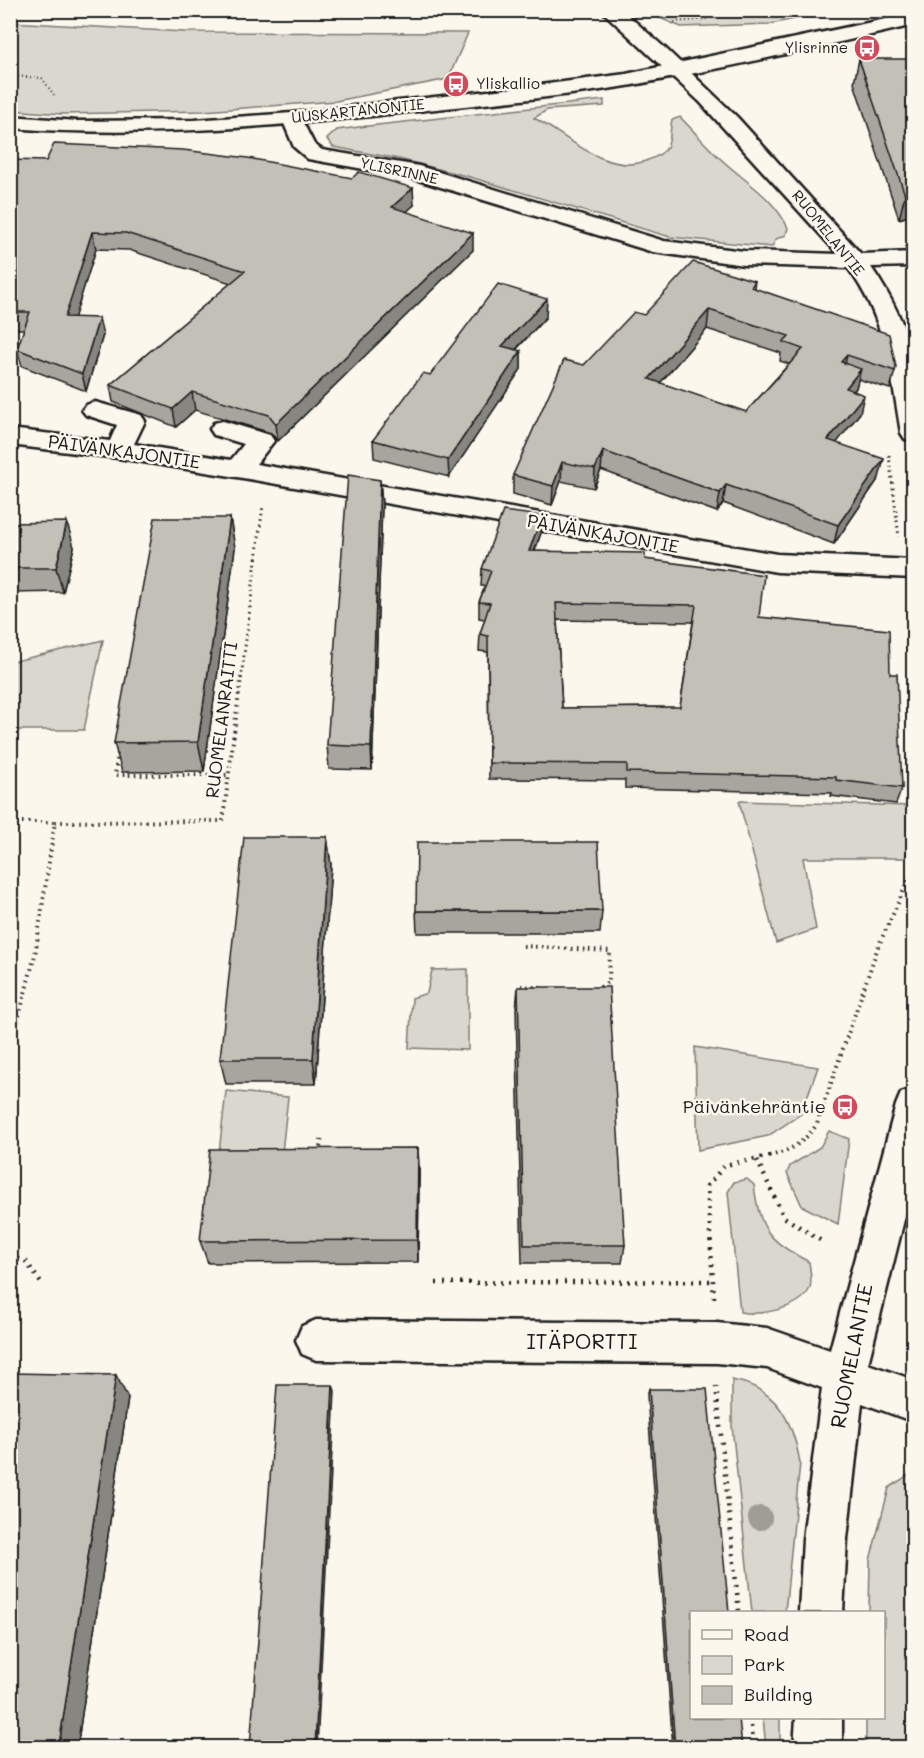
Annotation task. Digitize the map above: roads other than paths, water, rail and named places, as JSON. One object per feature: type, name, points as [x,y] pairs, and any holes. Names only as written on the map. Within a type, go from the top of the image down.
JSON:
[{"type":"street","name":"RUOMELANTIE","points":[[610,10],[631,27],[760,152],[854,261],[889,316],[899,346],[914,433]]},
{"type":"street","name":"UUSKARTANONTIE","points":[[10,122],[77,127],[182,126],[292,119],[524,93],[626,80],[914,19]]},
{"type":"street","name":"YLISRINNE","points":[[292,119],[305,147],[315,156],[411,171],[661,247],[744,258],[854,261],[914,259]]},
{"type":"street","points":[[95,410],[132,421],[118,450]]},
{"type":"street","points":[[223,429],[261,441],[237,469]]},
{"type":"street","name":"PÄIVÄNKAJONTIE","points":[[10,437],[118,450],[237,469],[723,555],[825,567],[914,569]]},
{"type":"street","name":"RUOMELANTIE","points":[[821,1611],[826,1528],[844,1376],[914,1105]]},
{"type":"street","name":"ITÄPORTTI","points":[[316,1340],[717,1343],[766,1348],[844,1376]]},
{"type":"street","points":[[844,1376],[914,1401]]},
{"type":"street","points":[[818,1748],[819,1719]]},
{"type":"place","name":"Ylisrinne","points":[[867,48]]},
{"type":"place","name":"Yliskallio","points":[[456,84]]},
{"type":"place","name":"Päivänkehräntie","points":[[845,1107]]}]
